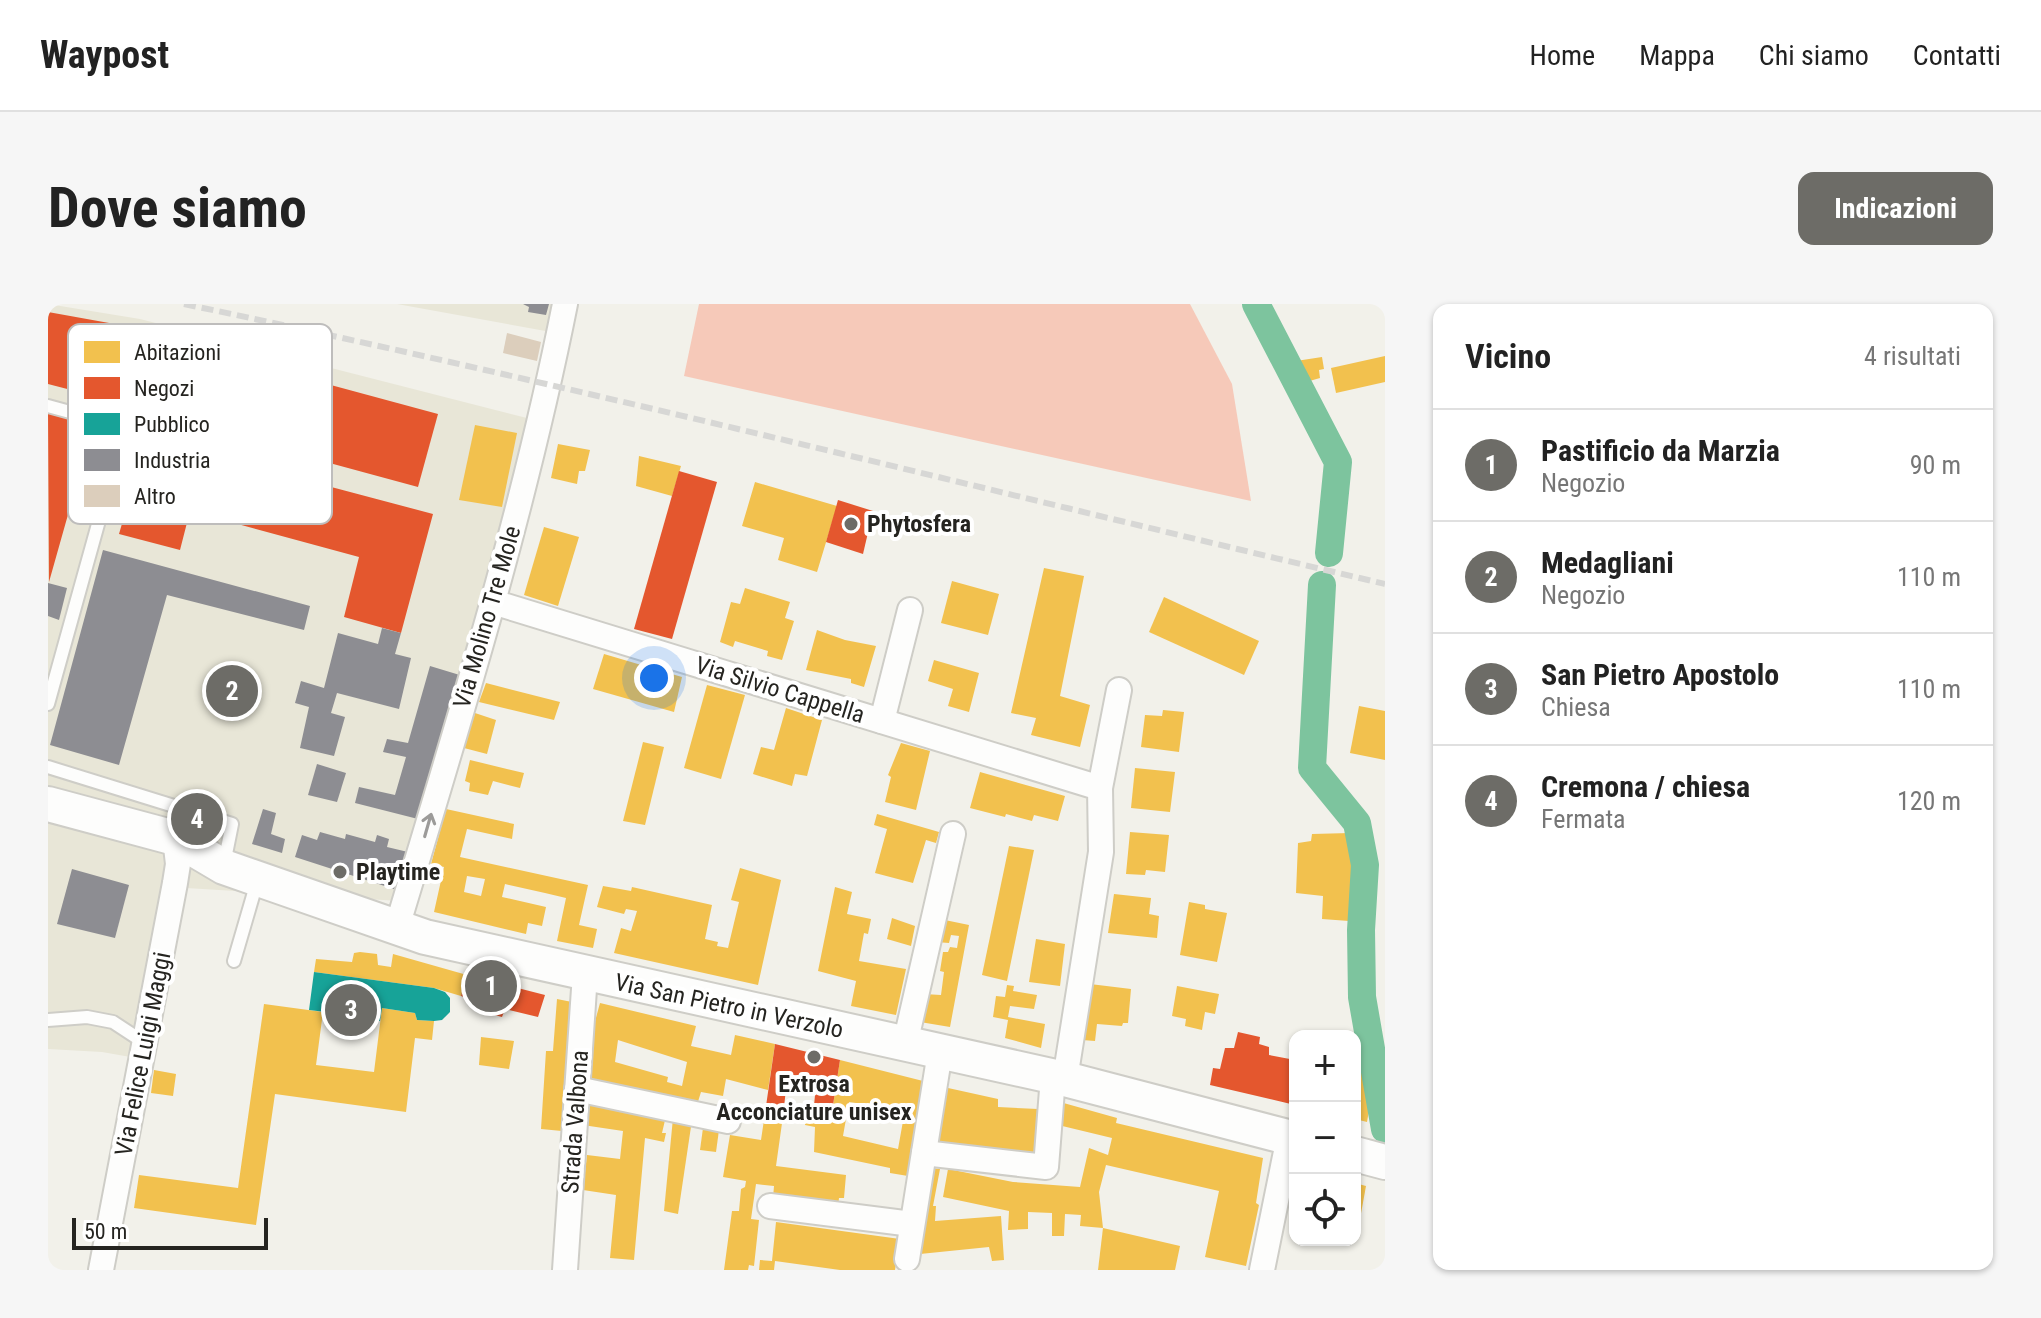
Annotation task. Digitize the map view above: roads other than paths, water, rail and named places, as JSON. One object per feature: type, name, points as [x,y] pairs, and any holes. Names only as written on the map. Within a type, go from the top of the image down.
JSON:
[{"type":"main road","name":"Via San Pietro in Verzolo","points":[[48,804],[175,838],[224,867],[425,937],[1059,1078],[1289,1137]]},
{"type":"street","name":"Via Molino Tre Mole","points":[[397,927],[493,602],[549,384],[565,304]]},
{"type":"street","name":"Via Silvio Cappella","points":[[493,602],[1100,788]]},
{"type":"street","name":"Via Silvio Cappella","points":[[882,721],[910,610]]},
{"type":"street","points":[[924,1153],[1046,1167],[1059,1078],[1101,852],[1100,788],[1119,690]]},
{"type":"street","points":[[905,1044],[953,834]]},
{"type":"street","name":"Via Felice Luigi Maggi","points":[[101,1270],[177,873],[175,838]]},
{"type":"street","name":"Strada Valbona","points":[[565,1270],[585,974]]},
{"type":"street","points":[[907,1259],[940,1052]]},
{"type":"street","points":[[577,1089],[728,1121]]},
{"type":"street","points":[[1262,1270],[1289,1151]]},
{"type":"street","points":[[770,1206],[912,1224]]},
{"type":"lane","points":[[48,406],[68,411]]},
{"type":"lane","points":[[48,704],[98,524]]},
{"type":"lane","points":[[48,767],[232,824],[224,867]]},
{"type":"lane","points":[[234,961],[258,879]]},
{"type":"lane","points":[[48,1020],[87,1017],[113,1022],[145,1043]]},
{"type":"waterway","points":[[1256,304],[1338,462],[1329,553]]},
{"type":"waterway","points":[[1322,585],[1312,768],[1357,823],[1365,865],[1361,930],[1362,997],[1385,1129]]},
{"type":"railway","points":[[184,304],[278,324]]},
{"type":"railway","points":[[332,335],[1385,584]]},
{"type":"place","name":"Phytosfera","points":[[851,524]]},
{"type":"place","name":"Medagliani","points":[[232,691]]},
{"type":"place","name":"Cremona / chiesa","points":[[197,819]]},
{"type":"place","name":"Playtime","points":[[340,872]]},
{"type":"place","name":"Pastificio da Marzia","points":[[491,986]]},
{"type":"place","name":"San Pietro Apostolo","points":[[351,1010]]},
{"type":"place","name":"Extrosa Acconciature unisex","points":[[814,1057]]}]
